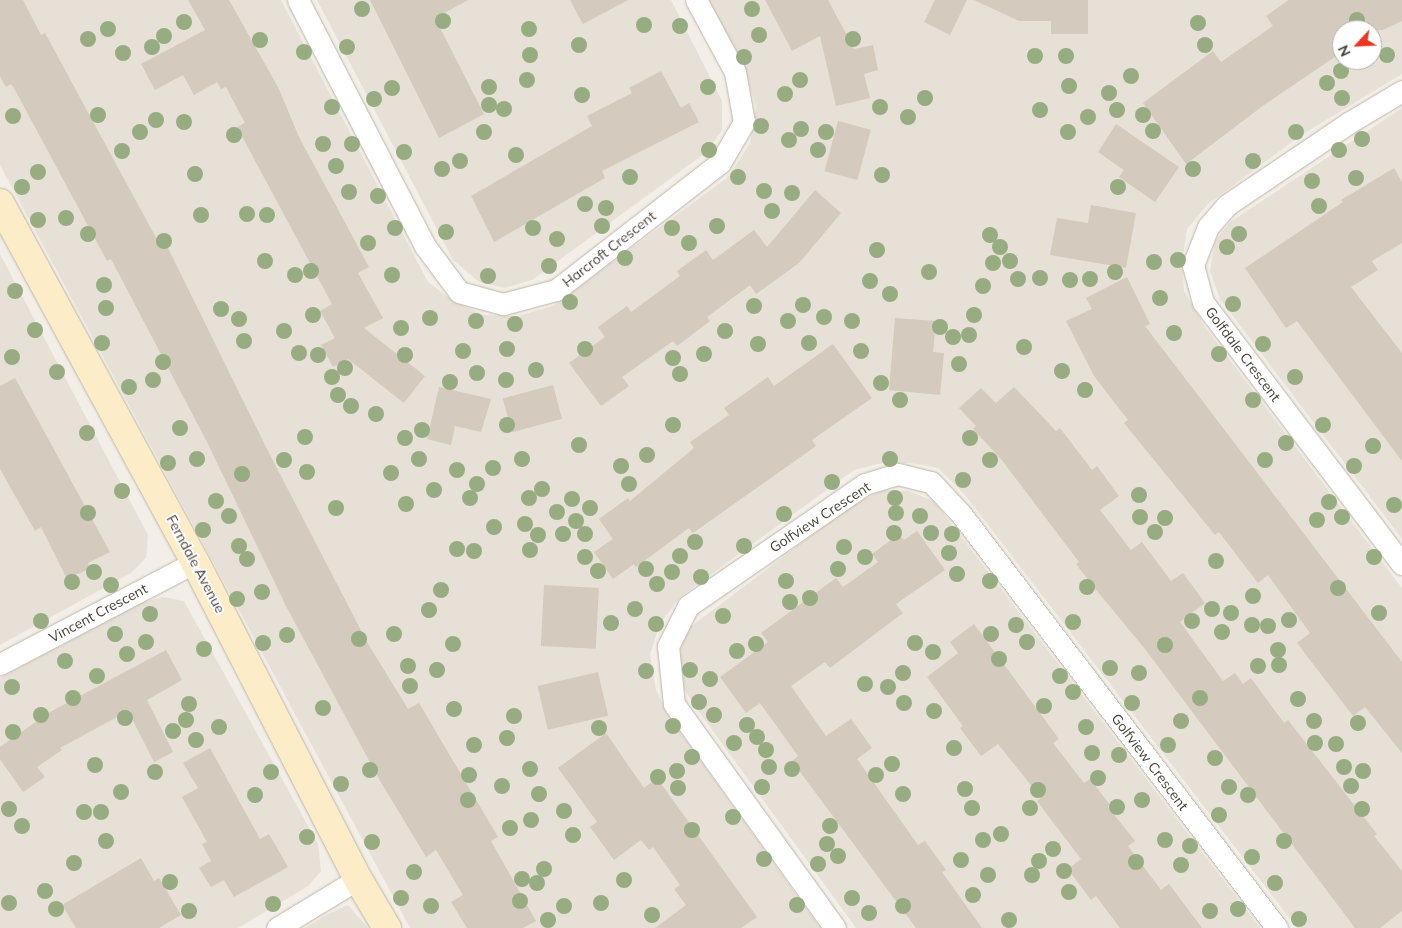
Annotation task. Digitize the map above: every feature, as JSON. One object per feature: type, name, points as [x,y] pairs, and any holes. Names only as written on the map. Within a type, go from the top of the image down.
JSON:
[{"type":"street","name":"Harcroft Crescent","points":[[298,0],[425,246],[459,292],[503,304],[556,290],[720,164],[744,122],[735,72],[696,0]]},
{"type":"street","name":"Golfdale Crescent","points":[[1402,91],[1350,122],[1227,205],[1208,227],[1193,265],[1203,302],[1402,564]]},
{"type":"street","name":"Ferndale Avenue","points":[[0,203],[195,562],[358,879],[387,928]]},
{"type":"street","name":"Golfview Crescent","points":[[835,928],[674,704],[668,646],[688,606],[865,484],[898,474],[931,482],[961,514],[1277,928]]},
{"type":"street","name":"Vincent Crescent","points":[[0,664],[195,562]]},
{"type":"street","points":[[277,928],[358,879]]},
{"type":"shaded area","points":[[0,0],[281,0],[428,282],[453,301],[484,315],[518,316],[553,306],[728,177],[750,143],[756,107],[745,69],[708,0],[1402,0],[1402,74],[1300,136],[1208,204],[1187,229],[1182,263],[1184,291],[1205,327],[1402,588],[1402,928],[1297,928],[965,495],[938,468],[910,463],[882,463],[854,470],[680,597],[660,624],[650,654],[656,690],[668,715],[820,928],[410,928],[0,165]]},
{"type":"shaded area","points":[[317,0],[671,0],[722,101],[722,130],[708,151],[532,280],[505,288],[479,282],[453,260]]},
{"type":"shaded area","points":[[1402,108],[1402,539],[1220,299],[1210,271],[1215,241],[1230,222]]},
{"type":"shaded area","points":[[0,254],[148,535],[146,558],[131,573],[0,645]]},
{"type":"shaded area","points":[[884,490],[908,491],[934,501],[1260,928],[856,928],[694,705],[679,680],[679,652],[689,628],[850,506]]},
{"type":"shaded area","points":[[163,597],[184,601],[318,844],[321,871],[308,886],[238,928],[0,928],[0,678],[141,603]]},
{"type":"shaded area","points":[[348,905],[368,928],[305,928],[328,914]]},
{"type":"building","points":[[0,0],[23,0],[41,35],[45,33],[161,247],[166,244],[267,449],[367,642],[408,709],[419,703],[498,837],[491,841],[536,921],[523,928],[467,928],[451,902],[463,895],[436,850],[426,857],[379,779],[286,606],[207,442],[111,259],[107,261],[15,90],[11,84],[6,87],[0,76]]},
{"type":"building","points":[[188,0],[229,0],[279,89],[299,137],[369,267],[358,273],[383,318],[364,328],[425,376],[404,403],[348,359],[333,367],[321,345],[335,338],[320,311],[332,304],[237,127],[245,123],[226,87],[221,89],[217,82],[194,95],[183,75],[155,90],[141,64],[205,30]]},
{"type":"building","points":[[370,0],[468,0],[435,18],[484,114],[439,138]]},
{"type":"building","points":[[570,0],[628,0],[583,24]]},
{"type":"building","points":[[765,0],[828,0],[854,49],[873,45],[878,70],[864,74],[870,98],[836,106],[820,36],[792,51]]},
{"type":"building","points":[[935,0],[967,0],[950,35],[924,22]]},
{"type":"building","points":[[974,0],[1088,0],[1088,34],[1051,34],[1051,21],[1019,21]]},
{"type":"building","points":[[1289,0],[1402,0],[1402,21],[1383,30],[1382,20],[1332,20],[1332,59],[1264,105],[1186,164],[1143,103],[1213,51],[1221,62],[1273,26],[1266,16]]},
{"type":"building","points":[[661,71],[681,108],[689,103],[699,122],[602,171],[605,178],[494,242],[471,196],[592,126],[587,116],[632,93],[629,88]]},
{"type":"building","points":[[838,121],[871,130],[857,180],[825,171]]},
{"type":"building","points":[[1116,124],[1179,167],[1155,202],[1119,177],[1124,170],[1098,152]]},
{"type":"building","points":[[1394,168],[1402,182],[1402,243],[1372,261],[1378,270],[1351,287],[1402,353],[1402,461],[1297,321],[1286,328],[1245,268],[1343,202],[1341,200]]},
{"type":"building","points":[[815,190],[841,213],[799,263],[756,294],[750,285],[707,317],[710,321],[677,346],[673,341],[622,377],[629,386],[601,406],[569,363],[605,337],[598,327],[627,306],[631,312],[680,276],[677,271],[706,250],[713,260],[754,230],[767,247]]},
{"type":"building","points":[[1091,205],[1136,213],[1126,268],[1050,255],[1057,218],[1088,223]]},
{"type":"building","points":[[1127,277],[1150,324],[1145,326],[1402,662],[1402,753],[1365,707],[1353,716],[1297,643],[1310,633],[1268,575],[1258,583],[1219,532],[1215,535],[1124,423],[1128,420],[1094,376],[1066,321],[1092,309],[1086,298]]},
{"type":"building","points":[[895,318],[936,321],[933,352],[944,353],[940,395],[889,390]]},
{"type":"building","points":[[833,344],[872,398],[812,440],[816,446],[693,533],[689,528],[636,567],[634,564],[613,579],[594,552],[613,539],[599,519],[628,498],[630,501],[694,448],[690,442],[729,415],[724,408],[768,377],[774,386]]},
{"type":"building","points":[[15,378],[110,552],[88,563],[91,568],[67,579],[41,527],[35,531],[0,469],[0,386]]},
{"type":"building","points":[[553,385],[562,419],[512,432],[503,398]]},
{"type":"building","points":[[439,387],[491,399],[481,432],[455,426],[451,445],[427,439]]},
{"type":"building","points":[[1014,387],[1056,431],[1060,428],[1092,470],[1097,466],[1119,496],[1100,510],[1131,550],[1142,542],[1171,581],[1183,573],[1205,603],[1180,622],[1223,681],[1235,673],[1243,684],[1251,678],[1284,723],[1288,720],[1377,834],[1374,836],[1402,871],[1402,911],[1380,928],[1355,928],[1145,649],[1076,564],[1079,562],[1001,459],[973,429],[976,426],[959,408],[981,388],[996,403]]},
{"type":"building","points":[[917,531],[945,570],[896,604],[903,613],[850,653],[830,668],[825,662],[791,686],[826,736],[851,719],[872,748],[857,759],[918,845],[925,841],[946,870],[942,872],[982,928],[916,928],[792,761],[798,756],[760,703],[746,713],[720,677],[768,642],[761,633],[836,578],[843,587],[878,562],[872,554],[899,534],[904,540]]},
{"type":"building","points":[[544,585],[599,588],[596,649],[541,646]]},
{"type":"building","points":[[974,624],[1059,739],[1053,743],[1084,783],[1090,779],[1110,805],[1108,807],[1135,841],[1128,846],[1161,890],[1169,884],[1202,928],[1120,928],[1096,896],[1091,900],[1068,869],[1081,859],[1037,801],[1041,798],[998,744],[981,756],[960,728],[963,726],[927,677],[958,653],[950,642]]},
{"type":"building","points":[[166,650],[182,680],[147,700],[173,752],[154,762],[128,711],[60,748],[62,750],[37,767],[45,777],[23,792],[0,759],[0,747],[50,712]]},
{"type":"building","points":[[598,672],[608,716],[548,730],[538,686]]},
{"type":"building","points":[[606,733],[644,788],[657,778],[757,917],[741,928],[655,928],[686,905],[674,889],[680,885],[653,847],[649,850],[641,840],[614,860],[590,827],[597,822],[558,768]]},
{"type":"building","points":[[210,748],[260,839],[269,834],[288,867],[234,897],[224,880],[211,887],[199,868],[211,861],[202,844],[207,842],[182,797],[198,788],[183,763]]},
{"type":"building","points":[[141,858],[154,881],[159,878],[181,915],[159,928],[76,928],[62,905]]}]
